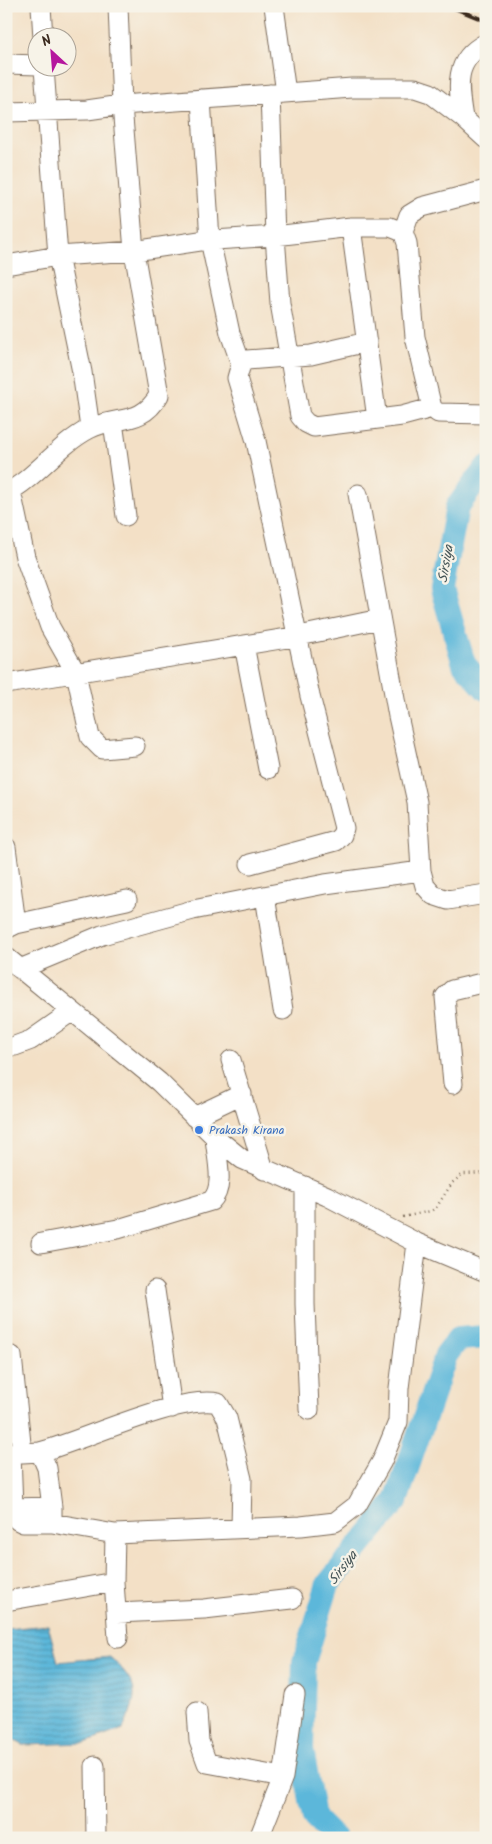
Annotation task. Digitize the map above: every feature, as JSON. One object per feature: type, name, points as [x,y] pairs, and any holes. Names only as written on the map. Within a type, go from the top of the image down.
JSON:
[{"type":"street","points":[[41,6],[42,28]]},
{"type":"street","points":[[118,6],[122,105],[134,251],[159,395],[152,408],[141,414],[90,428],[67,442],[9,492],[25,557],[50,627],[76,673],[90,736],[95,745],[102,749],[135,746]]},
{"type":"street","points":[[274,6],[278,94],[275,236],[280,302],[292,358],[300,416],[306,423],[314,426],[402,416],[432,408]]},
{"type":"street","points":[[464,118],[458,90],[461,70],[465,60],[474,49],[486,43]]},
{"type":"street","points":[[6,64],[28,65]]},
{"type":"street","points":[[44,78],[58,256],[82,372],[90,428]]},
{"type":"street","points":[[6,112],[46,113],[122,105],[352,88],[415,88],[430,93],[464,118],[486,139]]},
{"type":"street","points":[[201,99],[210,240],[230,333],[241,364],[237,378],[256,441],[310,696],[344,828],[342,835],[336,840],[250,864]]},
{"type":"street","points":[[486,190],[422,207],[409,215],[403,232],[407,243],[415,337],[432,408],[438,414],[486,414]]},
{"type":"street","points":[[351,227],[378,419]]},
{"type":"street","points":[[6,265],[58,256],[134,251],[210,240],[275,236],[351,227],[390,227],[403,232]]},
{"type":"street","points":[[241,364],[255,358],[292,358],[367,342]]},
{"type":"street","points":[[113,422],[126,516]]},
{"type":"street","points":[[358,494],[380,619],[417,802],[421,870],[424,886],[433,895],[448,900],[486,894]]},
{"type":"street","points":[[6,684],[298,636],[380,619]]},
{"type":"street","points":[[244,645],[268,769]]},
{"type":"street","points":[[6,847],[11,927],[127,900]]},
{"type":"street","points":[[13,963],[102,935],[193,910],[325,884],[421,870]]},
{"type":"street","points":[[265,896],[283,1010]]},
{"type":"street","points":[[13,963],[159,1082],[194,1117],[242,1159],[305,1186],[390,1227],[417,1243],[486,1272]]},
{"type":"street","points":[[453,1084],[445,997],[452,990],[486,982]]},
{"type":"street","points":[[15,1046],[30,1040],[71,1012]]},
{"type":"street","points":[[231,1060],[264,1170]]},
{"type":"street","points":[[194,1117],[242,1094]]},
{"type":"street","points":[[41,1243],[118,1229],[211,1201],[216,1196],[219,1187],[215,1136]]},
{"type":"street","points":[[305,1186],[305,1304],[309,1410]]},
{"type":"street","points":[[12,1356],[20,1453],[13,1508],[17,1520],[23,1524],[52,1515],[115,1534],[301,1526],[335,1522],[357,1505],[382,1461],[398,1422],[399,1388],[417,1243]]},
{"type":"street","points":[[155,1290],[172,1408]]},
{"type":"street","points":[[20,1453],[172,1408],[206,1400],[218,1403],[223,1408],[242,1480],[241,1528]]},
{"type":"street","points":[[20,1453],[47,1468],[52,1515]]},
{"type":"street","points":[[115,1534],[114,1582],[118,1638]]},
{"type":"street","points":[[6,1601],[114,1582]]},
{"type":"street","points":[[117,1613],[204,1609],[292,1598]]},
{"type":"street","points":[[259,1838],[283,1777],[295,1695]]},
{"type":"street","points":[[197,1712],[199,1741],[207,1763],[283,1777]]},
{"type":"street","points":[[95,1766],[96,1838]]},
{"type":"path","points":[[390,1227],[403,1217],[431,1211],[436,1208],[456,1177],[462,1174],[486,1173]]},
{"type":"water","points":[[48,1625],[58,1662],[110,1657],[127,1675],[132,1683],[134,1698],[123,1729],[85,1743],[23,1745],[6,1736],[6,1629]]},
{"type":"waterway","name":"Sirsiya","points":[[486,468],[457,507],[442,589],[464,664],[486,689]]},
{"type":"waterway","name":"Sirsiya","points":[[334,1838],[314,1818],[302,1749],[304,1662],[328,1584],[396,1501],[446,1355],[458,1339],[486,1337]]},
{"type":"railway","points":[[449,6],[486,21]]},
{"type":"place","name":"Prakash Kirana","points":[[199,1130]]}]
